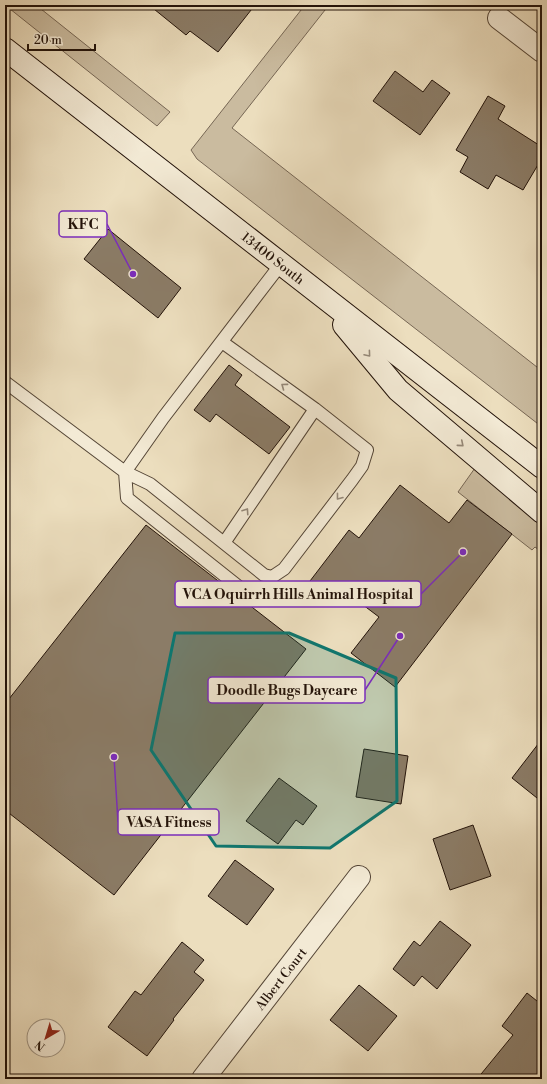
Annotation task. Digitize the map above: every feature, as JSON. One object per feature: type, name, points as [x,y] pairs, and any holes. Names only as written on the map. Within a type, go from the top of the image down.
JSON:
[{"type":"main road","points":[[499,18],[542,51]]},
{"type":"main road","name":"13400 South","points":[[5,49],[542,467]]},
{"type":"main road","points":[[316,291],[398,390],[542,512]]},
{"type":"main road","name":"Albert Court","points":[[203,1079],[359,877]]},
{"type":"lane","points":[[249,595],[127,498],[125,472],[163,418],[281,264]]},
{"type":"lane","points":[[5,382],[125,472],[150,484],[264,575],[272,577],[284,569],[362,466],[367,450],[315,409],[222,342]]},
{"type":"lane","points":[[224,543],[315,409]]},
{"type":"highlighted area","points":[[175,633],[289,633],[396,678],[397,801],[330,848],[216,846],[151,750]]},
{"type":"shaded area","points":[[5,5],[36,5],[170,112],[157,126]]},
{"type":"shaded area","points":[[305,5],[329,5],[232,128],[542,371],[542,427],[197,159],[191,150]]},
{"type":"shaded area","points":[[475,468],[542,519],[542,552],[535,547],[532,550],[458,492]]},
{"type":"building","points":[[149,5],[255,5],[218,52],[190,31],[186,35]]},
{"type":"building","points":[[395,71],[423,92],[432,80],[450,93],[420,135],[373,101]]},
{"type":"building","points":[[488,96],[505,106],[498,119],[542,147],[542,158],[523,190],[496,175],[488,189],[460,172],[468,157],[456,150]]},
{"type":"building","points":[[108,229],[181,288],[158,318],[84,259]]},
{"type":"building","points":[[229,365],[242,375],[235,385],[290,427],[269,454],[216,414],[210,422],[194,410]]},
{"type":"building","points":[[400,485],[449,523],[467,500],[512,534],[395,687],[351,653],[379,617],[338,586],[330,597],[310,581],[349,530],[359,538]]},
{"type":"building","points":[[146,525],[306,649],[114,895],[5,810],[5,704]]},
{"type":"building","points":[[542,739],[542,802],[512,778]]},
{"type":"building","points":[[364,749],[408,756],[401,804],[356,797]]},
{"type":"building","points":[[279,778],[317,806],[303,825],[296,820],[278,844],[246,821]]},
{"type":"building","points":[[473,825],[491,876],[450,890],[433,839]]},
{"type":"building","points":[[235,860],[274,889],[247,925],[208,896]]},
{"type":"building","points":[[440,921],[471,945],[437,989],[422,976],[414,986],[393,969],[414,941],[420,946]]},
{"type":"building","points":[[182,942],[204,960],[194,972],[204,980],[173,1019],[174,1020],[147,1056],[108,1027],[135,991],[141,995]]},
{"type":"building","points":[[359,985],[397,1016],[368,1051],[330,1020]]},
{"type":"building","points":[[527,993],[542,1005],[542,1079],[477,1079],[513,1035],[502,1026]]},
{"type":"place","name":"KFC","points":[[133,274]]},
{"type":"place","name":"VCA Oquirrh Hills Animal Hospital","points":[[463,552]]},
{"type":"place","name":"Doodle Bugs Daycare","points":[[400,636]]},
{"type":"place","name":"VASA Fitness","points":[[114,757]]}]
